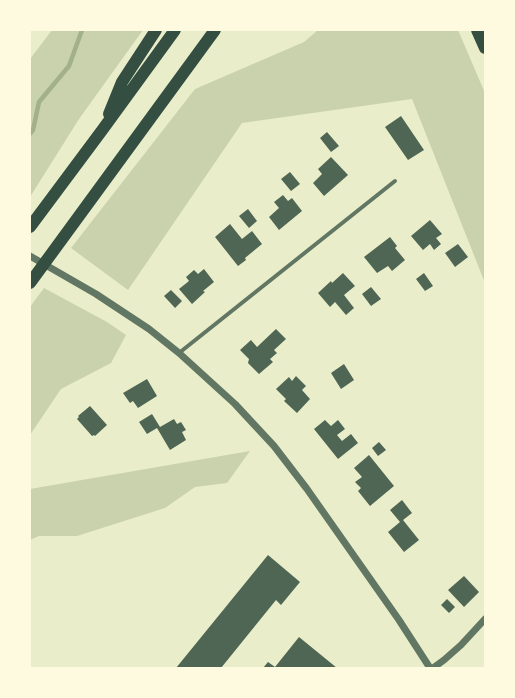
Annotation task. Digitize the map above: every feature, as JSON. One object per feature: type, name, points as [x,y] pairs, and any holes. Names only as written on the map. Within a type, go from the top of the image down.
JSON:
[{"type":"highway","points":[[103,129],[122,82],[156,30]]},
{"type":"highway","points":[[30,226],[175,30]]},
{"type":"highway","points":[[30,283],[215,30]]},
{"type":"highway","points":[[477,30],[485,48]]},
{"type":"street","points":[[179,353],[395,181]]},
{"type":"street","points":[[30,256],[124,311],[150,329],[235,404],[286,461],[307,489],[430,668]]},
{"type":"street","points":[[433,668],[461,645],[485,619]]},
{"type":"green space","points":[[52,30],[143,30],[79,119],[30,197],[30,59]]},
{"type":"green space","points":[[318,30],[458,30],[485,93],[485,283],[412,99],[242,123],[128,290],[71,248],[195,89],[304,42]]},
{"type":"green space","points":[[44,288],[107,322],[126,335],[111,363],[61,389],[30,435],[30,307]]},
{"type":"green space","points":[[250,451],[227,483],[195,487],[165,508],[77,536],[39,536],[30,540],[30,489]]},
{"type":"building","points":[[401,116],[424,150],[408,160],[385,127]]},
{"type":"building","points":[[327,132],[339,146],[331,152],[320,138]]},
{"type":"building","points":[[331,157],[348,175],[324,196],[313,183],[322,174],[318,169]]},
{"type":"building","points":[[290,172],[300,184],[291,191],[281,179]]},
{"type":"building","points":[[283,195],[288,201],[292,198],[302,211],[279,230],[269,217],[279,208],[274,202]]},
{"type":"building","points":[[248,209],[257,221],[249,228],[239,216]]},
{"type":"building","points":[[430,220],[442,234],[436,238],[441,244],[434,250],[430,244],[423,250],[411,236]]},
{"type":"building","points":[[230,224],[242,239],[252,231],[262,244],[238,266],[215,237]]},
{"type":"building","points":[[390,237],[397,246],[395,248],[405,260],[392,271],[388,266],[377,273],[364,257]]},
{"type":"building","points":[[458,244],[468,257],[455,267],[445,253]]},
{"type":"building","points":[[204,269],[214,282],[203,291],[205,292],[192,304],[179,289],[189,281],[186,277],[194,270],[198,274]]},
{"type":"building","points":[[343,273],[355,286],[344,295],[354,308],[346,315],[335,302],[330,307],[318,293],[331,281],[332,283]]},
{"type":"building","points":[[424,273],[433,286],[425,291],[416,279]]},
{"type":"building","points":[[371,287],[381,299],[371,306],[362,294]]},
{"type":"building","points":[[171,290],[182,301],[175,308],[164,296]]},
{"type":"building","points":[[276,329],[286,339],[274,350],[277,353],[270,359],[273,362],[259,374],[248,363],[249,359],[240,350],[251,340],[257,347]]},
{"type":"building","points":[[344,364],[354,380],[341,389],[331,373]]},
{"type":"building","points":[[296,376],[306,386],[302,390],[310,399],[297,413],[284,401],[286,399],[276,389],[289,377],[292,381]]},
{"type":"building","points":[[147,379],[157,396],[138,408],[133,401],[130,403],[123,393]]},
{"type":"building","points":[[90,406],[107,425],[95,436],[92,436],[77,419],[79,417],[78,416]]},
{"type":"building","points":[[152,414],[160,427],[174,419],[177,424],[181,422],[186,430],[182,432],[186,440],[170,450],[157,428],[147,434],[139,422]]},
{"type":"building","points":[[325,420],[331,426],[338,420],[345,429],[337,435],[342,441],[351,434],[358,443],[338,459],[314,429]]},
{"type":"building","points":[[379,442],[386,450],[378,456],[372,448]]},
{"type":"building","points":[[369,455],[394,486],[370,506],[358,491],[361,488],[355,482],[362,477],[354,468]]},
{"type":"building","points":[[402,500],[412,513],[403,520],[419,540],[404,552],[388,532],[400,522],[390,510]]},
{"type":"building","points":[[268,555],[300,582],[281,605],[276,600],[221,668],[176,668]]},
{"type":"building","points":[[464,576],[479,592],[464,607],[448,590]]},
{"type":"building","points":[[447,599],[455,607],[449,613],[441,605]]},
{"type":"building","points":[[299,637],[337,668],[263,668],[268,662],[275,667]]},
{"type":"waterway","points":[[30,134],[33,130],[39,102],[69,66],[82,30]]}]
